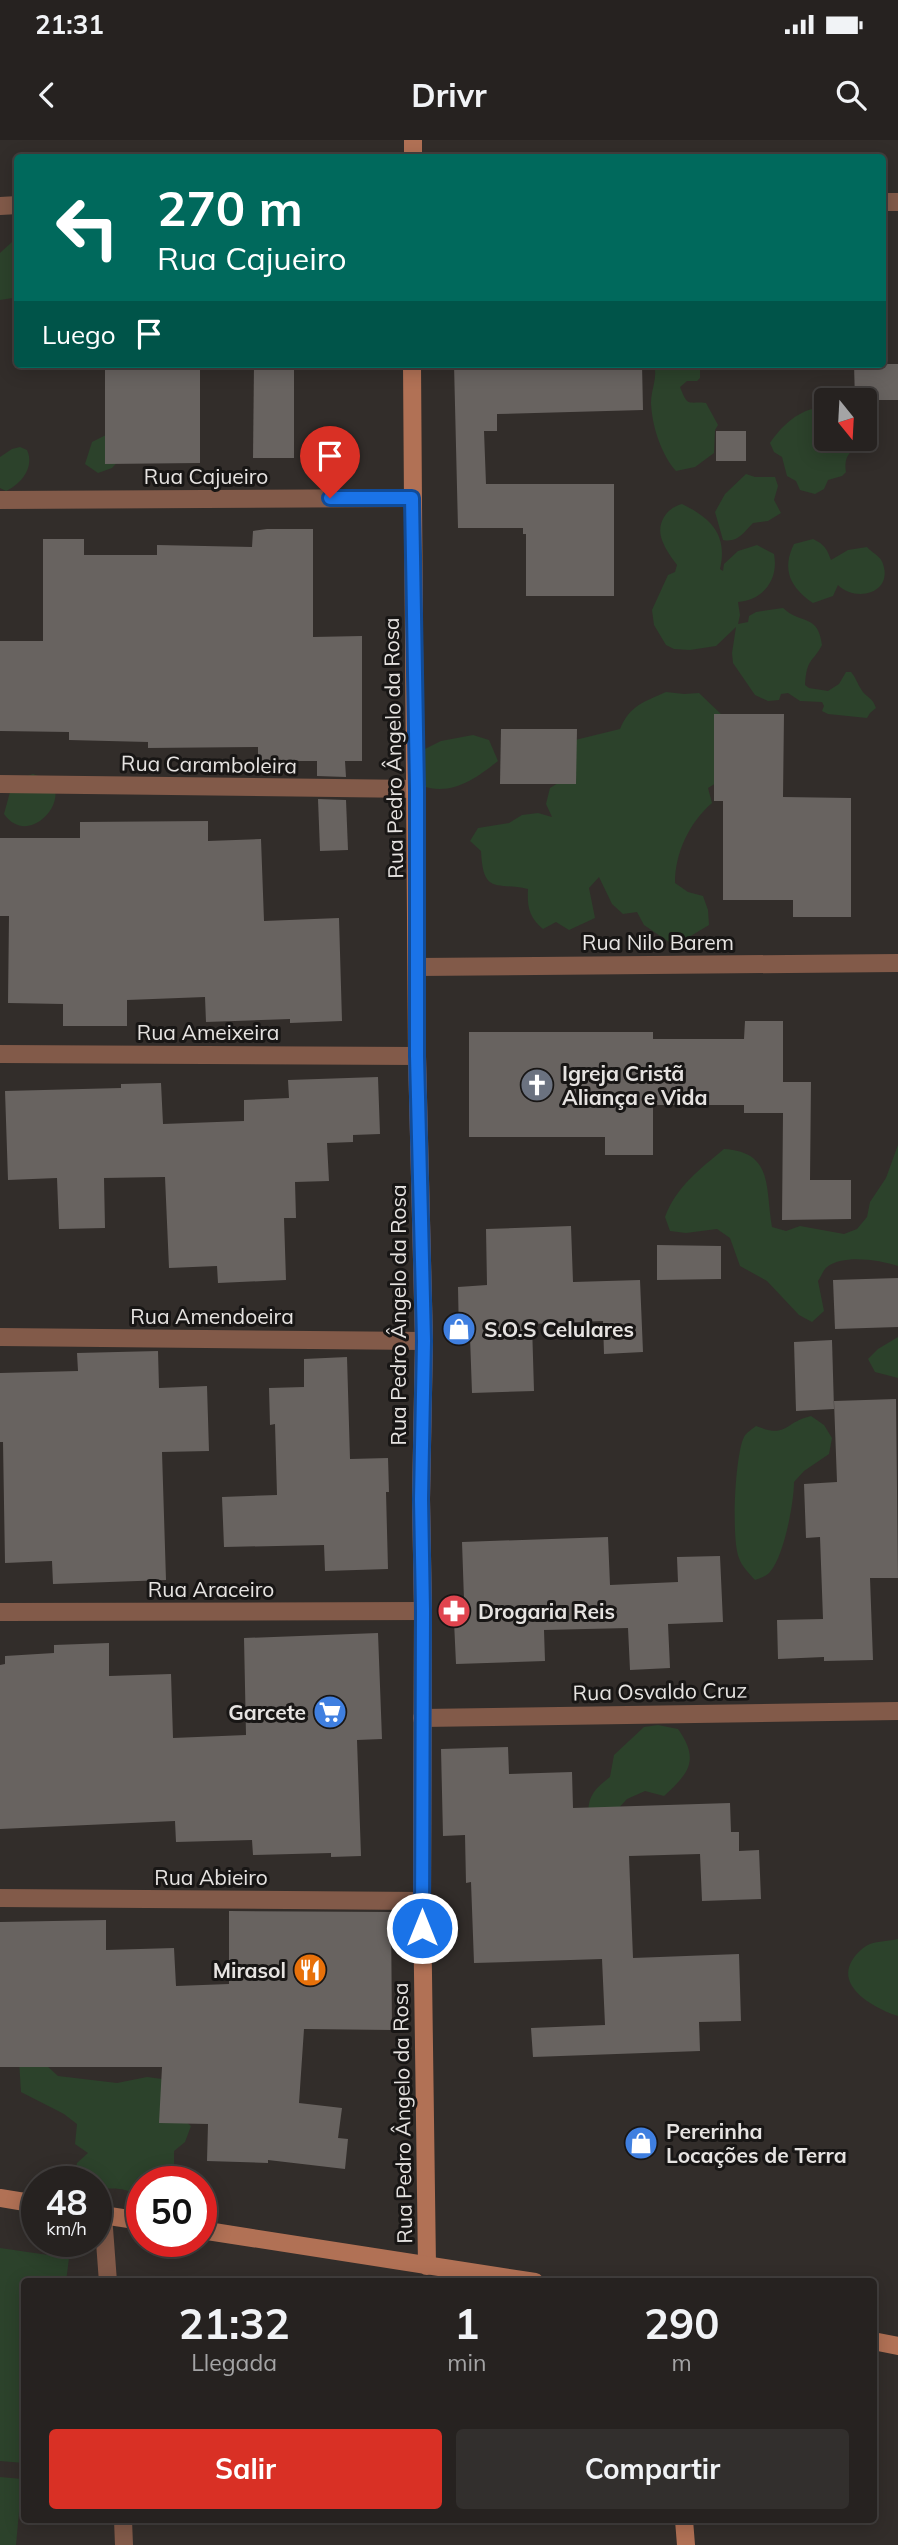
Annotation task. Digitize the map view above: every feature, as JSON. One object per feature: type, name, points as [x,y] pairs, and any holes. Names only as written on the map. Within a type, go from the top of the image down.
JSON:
[{"type":"main road","name":"Rua Pedro Ângelo da Rosa","points":[[412,368],[417,1056],[424,1341],[421,1499],[422,1901],[427,2266]]},
{"type":"main road","points":[[0,2198],[21,2201]]},
{"type":"main road","points":[[217,2233],[507,2278]]},
{"type":"main road","points":[[877,2342],[898,2346]]},
{"type":"main road","points":[[684,2523],[686,2545]]},
{"type":"street","name":"Rua Cajueiro","points":[[0,500],[412,498]]},
{"type":"street","name":"Rua Caramboleira","points":[[0,784],[417,789]]},
{"type":"street","name":"Rua Nilo Barem","points":[[418,967],[898,963]]},
{"type":"street","name":"Rua Ameixeira","points":[[0,1055],[417,1056]]},
{"type":"street","name":"Rua Amendoeira","points":[[0,1337],[424,1341]]},
{"type":"street","name":"Rua Araceiro","points":[[0,1612],[423,1611]]},
{"type":"street","name":"Rua Osvaldo Cruz","points":[[422,1718],[898,1711]]},
{"type":"street","name":"Rua Abieiro","points":[[0,1898],[422,1901]]},
{"type":"street","points":[[105,2257],[108,2278]]},
{"type":"street","points":[[123,2523],[124,2545]]},
{"type":"green space","points":[[14,241],[14,297],[0,300],[0,253]]},
{"type":"green space","points":[[654,368],[700,368],[700,378],[697,381],[687,381],[680,387],[687,401],[706,403],[718,425],[715,430],[714,453],[695,467],[676,471],[662,448],[652,412]]},
{"type":"green space","points":[[814,409],[814,452],[851,452],[846,460],[846,472],[828,480],[824,489],[815,494],[800,490],[796,481],[787,476],[782,457],[774,452],[770,443],[779,431],[802,413]]},
{"type":"green space","points":[[106,435],[123,456],[112,468],[98,473],[85,464],[92,442]]},
{"type":"green space","points":[[20,447],[27,450],[28,469],[17,484],[6,491],[0,488],[0,457]]},
{"type":"green space","points":[[746,474],[775,477],[778,486],[774,500],[781,513],[768,521],[753,523],[737,538],[723,540],[715,512],[725,494]]},
{"type":"green space","points":[[682,504],[701,515],[715,529],[722,546],[720,569],[723,571],[724,564],[738,551],[757,545],[774,554],[774,572],[767,587],[755,597],[738,602],[738,624],[748,622],[749,616],[756,612],[783,608],[813,624],[820,635],[822,645],[809,665],[805,685],[828,691],[839,684],[846,672],[851,672],[876,708],[867,718],[828,714],[822,711],[822,702],[800,701],[788,693],[781,694],[779,700],[768,701],[755,695],[733,663],[736,627],[716,646],[690,650],[674,649],[666,645],[654,625],[652,610],[668,575],[675,572],[677,565],[663,543],[660,528],[667,513]]},
{"type":"green space","points":[[813,539],[825,547],[831,560],[848,550],[867,547],[882,561],[885,574],[883,582],[878,588],[863,594],[854,593],[838,585],[833,596],[813,603],[794,585],[790,578],[788,562],[794,544]]},
{"type":"green space","points":[[666,692],[699,693],[722,715],[721,780],[708,788],[712,803],[685,839],[675,883],[688,892],[703,896],[709,925],[684,940],[669,942],[644,925],[637,912],[623,914],[612,904],[599,877],[589,888],[595,918],[569,930],[556,922],[543,929],[530,911],[528,889],[500,886],[488,881],[482,865],[481,851],[470,841],[478,828],[509,823],[522,815],[538,813],[552,817],[546,804],[550,788],[563,780],[575,740],[620,729],[633,709]]},
{"type":"green space","points":[[473,735],[489,740],[498,761],[463,784],[443,789],[422,786],[419,752],[441,741]]},
{"type":"green space","points":[[33,774],[49,780],[55,788],[55,798],[44,817],[35,824],[25,826],[14,823],[4,814],[10,792],[19,779]]},
{"type":"green space","points":[[898,1145],[898,1266],[852,1259],[827,1267],[818,1281],[824,1311],[812,1322],[799,1315],[767,1281],[740,1266],[730,1238],[717,1229],[686,1233],[670,1231],[665,1217],[682,1188],[724,1149],[752,1157],[759,1165],[767,1186],[772,1227],[786,1231],[800,1226],[844,1234],[857,1229],[867,1217],[870,1202],[886,1178]]},
{"type":"green space","points":[[898,1337],[898,1378],[875,1372],[868,1359],[878,1349]]},
{"type":"green space","points":[[811,1416],[824,1425],[832,1438],[829,1454],[804,1471],[794,1482],[790,1515],[780,1554],[769,1573],[755,1580],[740,1561],[735,1534],[736,1478],[744,1437],[756,1426],[766,1430],[780,1430]]},
{"type":"green space","points":[[658,1725],[678,1729],[689,1749],[689,1766],[680,1780],[664,1796],[645,1791],[627,1799],[614,1813],[589,1819],[590,1800],[610,1777],[614,1755],[644,1727]]},
{"type":"green space","points":[[898,1939],[898,2016],[879,2008],[860,1995],[849,1979],[849,1969],[860,1950],[873,1943]]},
{"type":"green space","points":[[19,2061],[47,2066],[58,2076],[117,2083],[147,2077],[162,2079],[180,2117],[191,2126],[185,2142],[174,2151],[174,2166],[126,2166],[126,2191],[112,2189],[112,2166],[77,2166],[88,2153],[75,2144],[77,2124],[64,2114],[21,2092]]},
{"type":"green space","points":[[0,2248],[21,2251],[21,2257],[69,2258],[66,2278],[21,2278],[21,2463],[0,2461]]},
{"type":"green space","points":[[0,2477],[21,2479],[16,2545],[0,2545]]},
{"type":"building","points":[[886,364],[898,364],[898,400],[877,400],[877,388],[855,388],[854,368],[886,368]]},
{"type":"building","points":[[105,368],[200,368],[200,463],[105,464]]},
{"type":"building","points":[[254,368],[294,368],[294,458],[253,458]]},
{"type":"building","points":[[454,368],[642,368],[643,410],[497,414],[497,431],[484,431],[486,484],[614,484],[614,596],[526,596],[526,534],[523,534],[523,528],[458,528]]},
{"type":"building","points":[[716,431],[746,431],[746,461],[716,461]]},
{"type":"building","points":[[313,529],[313,637],[362,636],[362,761],[345,761],[346,777],[317,776],[317,761],[258,761],[258,747],[148,748],[148,742],[69,740],[69,732],[0,731],[0,641],[43,641],[43,539],[84,539],[84,555],[157,555],[157,545],[252,547],[253,531]]},
{"type":"building","points":[[714,714],[784,714],[783,797],[851,798],[851,917],[793,917],[793,900],[723,900],[723,801],[714,801]]},
{"type":"building","points":[[501,729],[577,729],[576,784],[500,784]]},
{"type":"building","points":[[318,799],[346,800],[348,850],[320,851]]},
{"type":"building","points":[[208,821],[208,841],[261,839],[264,921],[339,918],[342,1021],[290,1023],[290,1019],[206,1022],[205,997],[127,1000],[127,1026],[63,1026],[63,1004],[8,1003],[9,916],[0,916],[0,838],[80,838],[80,822]]},
{"type":"building","points":[[745,1021],[783,1021],[783,1082],[811,1082],[810,1180],[851,1180],[851,1219],[782,1220],[783,1113],[744,1113],[744,1105],[653,1105],[653,1155],[605,1155],[605,1137],[469,1137],[469,1032],[653,1032],[653,1039],[744,1039]]},
{"type":"building","points":[[378,1077],[380,1134],[353,1135],[353,1142],[327,1143],[329,1181],[295,1182],[296,1218],[284,1218],[286,1280],[218,1283],[217,1266],[169,1268],[165,1177],[104,1178],[105,1228],[59,1229],[57,1178],[8,1180],[5,1091],[121,1088],[121,1084],[161,1083],[163,1124],[244,1121],[244,1100],[289,1098],[288,1080]]},
{"type":"building","points":[[571,1226],[573,1282],[640,1280],[643,1352],[604,1354],[603,1321],[532,1324],[534,1391],[472,1393],[470,1337],[459,1337],[458,1287],[487,1285],[486,1229]]},
{"type":"building","points":[[657,1245],[721,1246],[721,1279],[657,1280]]},
{"type":"building","points":[[898,1278],[898,1327],[835,1329],[833,1280]]},
{"type":"building","points":[[832,1340],[834,1409],[796,1411],[794,1342]]},
{"type":"building","points":[[158,1351],[159,1388],[207,1386],[209,1451],[162,1452],[166,1580],[53,1584],[52,1561],[5,1563],[0,1373],[78,1371],[77,1353]]},
{"type":"building","points":[[347,1357],[350,1459],[388,1458],[388,1569],[325,1571],[324,1545],[224,1547],[222,1497],[277,1495],[275,1424],[270,1425],[269,1388],[304,1387],[304,1359]]},
{"type":"building","points":[[896,1399],[898,1578],[870,1578],[873,1660],[824,1661],[824,1657],[778,1659],[777,1620],[823,1619],[820,1537],[806,1538],[804,1484],[837,1482],[834,1401]]},
{"type":"building","points":[[608,1537],[610,1585],[678,1582],[677,1557],[720,1556],[723,1622],[668,1624],[670,1668],[630,1670],[628,1628],[544,1630],[545,1661],[456,1664],[453,1600],[464,1600],[462,1542]]},
{"type":"building","points":[[378,1633],[382,1739],[357,1740],[361,1856],[331,1857],[331,1853],[253,1855],[252,1840],[176,1842],[175,1821],[0,1829],[0,1665],[5,1664],[5,1656],[54,1653],[54,1645],[109,1643],[109,1676],[171,1674],[173,1738],[246,1735],[244,1638]]},
{"type":"building","points":[[508,1747],[509,1774],[572,1772],[573,1808],[730,1803],[731,1832],[739,1832],[739,1851],[759,1850],[761,1899],[702,1901],[700,1854],[629,1856],[633,1958],[739,1954],[741,2021],[699,2022],[700,2051],[533,2057],[531,2028],[605,2025],[602,1959],[474,1963],[471,1882],[466,1883],[465,1835],[443,1836],[441,1749]]},
{"type":"building","points":[[229,1911],[391,1912],[392,2030],[304,2029],[299,2103],[342,2108],[338,2138],[348,2139],[345,2169],[268,2160],[268,2163],[207,2161],[208,2124],[159,2123],[162,2067],[0,2067],[0,1922],[106,1920],[106,1950],[174,1948],[176,1986],[229,1984]]},
{"type":"place","name":"Igreja Cristã Aliança e Vida","points":[[537,1085]]},
{"type":"place","name":"S.O.S Celulares","points":[[459,1329]]},
{"type":"place","name":"Drogaria Reis","points":[[454,1611]]},
{"type":"place","name":"Garcete","points":[[330,1712]]},
{"type":"place","name":"Mirasol","points":[[310,1970]]},
{"type":"place","name":"Pererinha Locações de Terra","points":[[641,2143]]},
{"type":"route","points":[[330,498],[412,498],[417,789],[417,1056],[424,1341],[421,1499],[422,1928]]}]
